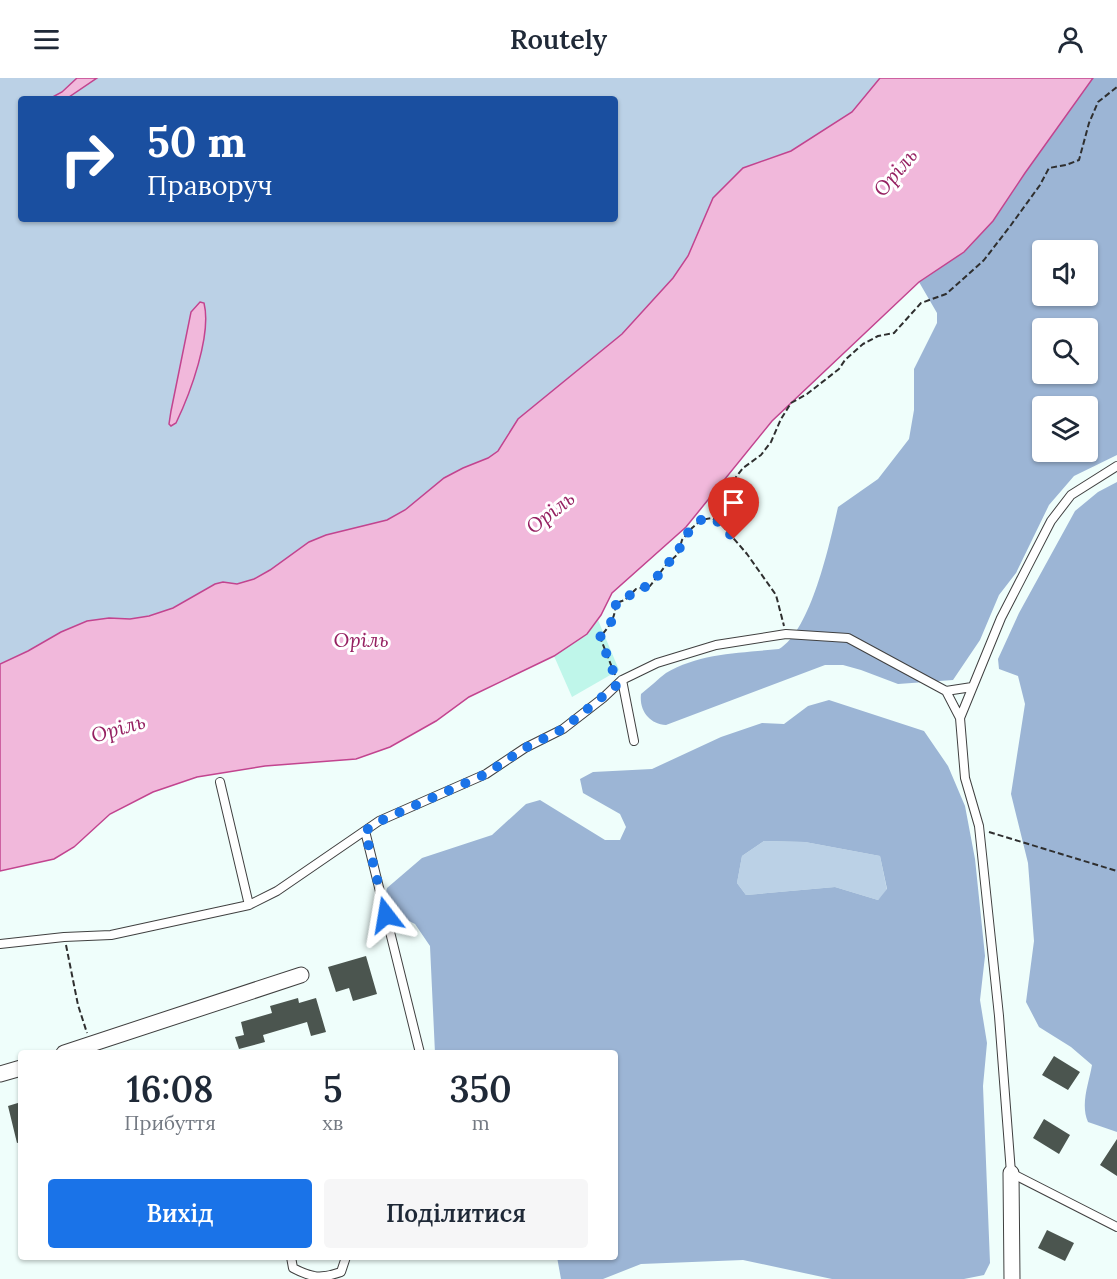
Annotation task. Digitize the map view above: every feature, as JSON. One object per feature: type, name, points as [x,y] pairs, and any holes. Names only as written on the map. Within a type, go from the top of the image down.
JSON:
[{"type":"street","points":[[73,1050],[301,975]]},
{"type":"street","points":[[0,1074],[18,1069]]},
{"type":"street","points":[[1011,1173],[1012,1279]]},
{"type":"lane","points":[[960,718],[1001,618],[1051,521],[1071,495],[1117,466]]},
{"type":"lane","points":[[0,944],[64,937],[111,935],[249,905],[277,891],[380,821],[486,774],[525,748],[563,729],[620,682],[657,663],[716,645],[786,634],[848,638],[946,691],[960,718],[965,778],[979,826],[999,1016],[1011,1173],[1117,1227]]},
{"type":"lane","points":[[620,682],[634,741]]},
{"type":"lane","points":[[946,691],[972,687]]},
{"type":"lane","points":[[220,782],[249,905]]},
{"type":"lane","points":[[365,831],[419,1050]]},
{"type":"lane","points":[[292,1260],[293,1268],[308,1276],[326,1278],[341,1272],[345,1260]]},
{"type":"path","points":[[721,524],[724,505],[736,477],[743,468],[761,455],[771,442],[791,403],[807,394],[839,369],[845,360],[863,344],[878,336],[894,333],[921,303],[946,294],[984,260],[1040,185],[1049,168],[1066,165],[1079,159],[1089,123],[1098,102],[1117,87]]},
{"type":"path","points":[[620,682],[600,637],[609,628],[615,615],[616,603],[625,600],[636,589],[650,586],[678,554],[682,540],[701,520],[712,518],[721,524],[747,554],[776,595],[786,634]]},
{"type":"path","points":[[979,826],[991,833],[1002,834],[1117,871]]},
{"type":"path","points":[[64,937],[78,1005],[91,1044]]},
{"type":"shaded area","points":[[0,78],[1093,78],[964,252],[919,282],[772,421],[686,527],[612,593],[601,615],[587,634],[554,656],[469,697],[436,721],[390,747],[356,759],[265,766],[197,777],[153,792],[110,814],[74,847],[54,859],[0,871]]},
{"type":"shaded area","points":[[1093,78],[1117,78],[1117,455],[1074,476],[1049,505],[1016,573],[999,595],[980,640],[953,680],[898,684],[843,665],[825,665],[666,725],[655,722],[644,711],[641,694],[666,673],[692,661],[706,658],[779,649],[801,624],[818,584],[838,507],[878,479],[909,439],[914,410],[914,369],[937,323],[937,313],[919,282],[964,252],[993,221]]},
{"type":"shaded area","points":[[1117,482],[1117,1132],[1088,1122],[1085,1101],[1092,1065],[1071,1047],[1039,1027],[1026,1002],[1034,941],[1028,863],[1011,794],[1025,704],[1018,676],[999,669],[998,659],[1019,613],[1075,511],[1098,492]]},
{"type":"shaded area","points":[[829,700],[924,731],[948,766],[965,806],[975,859],[985,956],[980,1000],[987,1043],[983,1086],[990,1263],[984,1275],[964,1279],[832,1279],[743,1260],[641,1264],[603,1279],[561,1279],[558,1260],[618,1260],[618,1050],[435,1050],[430,946],[415,924],[391,912],[384,901],[387,888],[422,858],[492,835],[526,804],[540,800],[605,840],[620,840],[626,827],[620,814],[583,793],[580,779],[593,772],[652,769],[721,737],[762,723],[784,724],[808,706]],"holes":[[[764,841],[805,842],[880,856],[887,889],[878,900],[835,887],[746,895],[737,883],[742,856]]]},
{"type":"shaded area","points":[[764,841],[805,842],[880,856],[887,890],[878,900],[835,887],[746,895],[737,883],[742,856]]},
{"type":"sand","points":[[598,620],[619,670],[572,697],[554,656],[587,634]]},
{"type":"water","points":[[77,78],[97,78],[70,96],[55,96]]},
{"type":"water","name":"Орiль","points":[[880,78],[1093,78],[993,221],[964,252],[919,282],[772,421],[686,527],[612,593],[601,615],[587,634],[554,656],[469,697],[436,721],[390,747],[356,759],[265,766],[197,777],[153,792],[110,814],[74,847],[54,859],[0,871],[0,664],[87,621],[149,616],[173,608],[215,584],[223,582],[237,584],[254,579],[309,542],[326,535],[387,520],[405,510],[444,478],[488,458],[498,451],[518,419],[622,334],[673,278],[688,256],[713,198],[743,168],[791,151],[852,112]]},
{"type":"water","points":[[200,302],[204,303],[206,316],[202,347],[187,397],[176,423],[171,426],[169,424],[171,411],[191,312]]},
{"type":"building","points":[[366,956],[377,994],[353,1001],[349,988],[336,992],[328,967]]},
{"type":"building","points":[[298,998],[299,1003],[316,998],[326,1032],[311,1036],[307,1022],[263,1035],[265,1042],[239,1049],[235,1037],[244,1035],[241,1022],[272,1013],[270,1006]]},
{"type":"building","points":[[1054,1056],[1080,1072],[1068,1090],[1042,1075]]},
{"type":"building","points":[[18,1103],[18,1143],[17,1143],[8,1106]]},
{"type":"building","points":[[1044,1119],[1070,1135],[1059,1154],[1033,1138]]},
{"type":"building","points":[[1117,1139],[1117,1176],[1100,1165]]},
{"type":"building","points":[[1047,1230],[1074,1243],[1065,1261],[1038,1248]]},
{"type":"route","points":[[386,915],[365,831],[380,821],[486,774],[525,748],[563,729],[603,698],[618,684],[600,637],[609,628],[615,615],[616,603],[625,600],[636,589],[650,586],[672,558],[678,554],[682,540],[701,520],[712,518],[721,524],[734,539]]},
{"type":"water label","name":"Оріль","points":[[895,172]]},
{"type":"water label","name":"Оріль","points":[[550,512]]},
{"type":"water label","name":"Оріль","points":[[118,728]]}]
